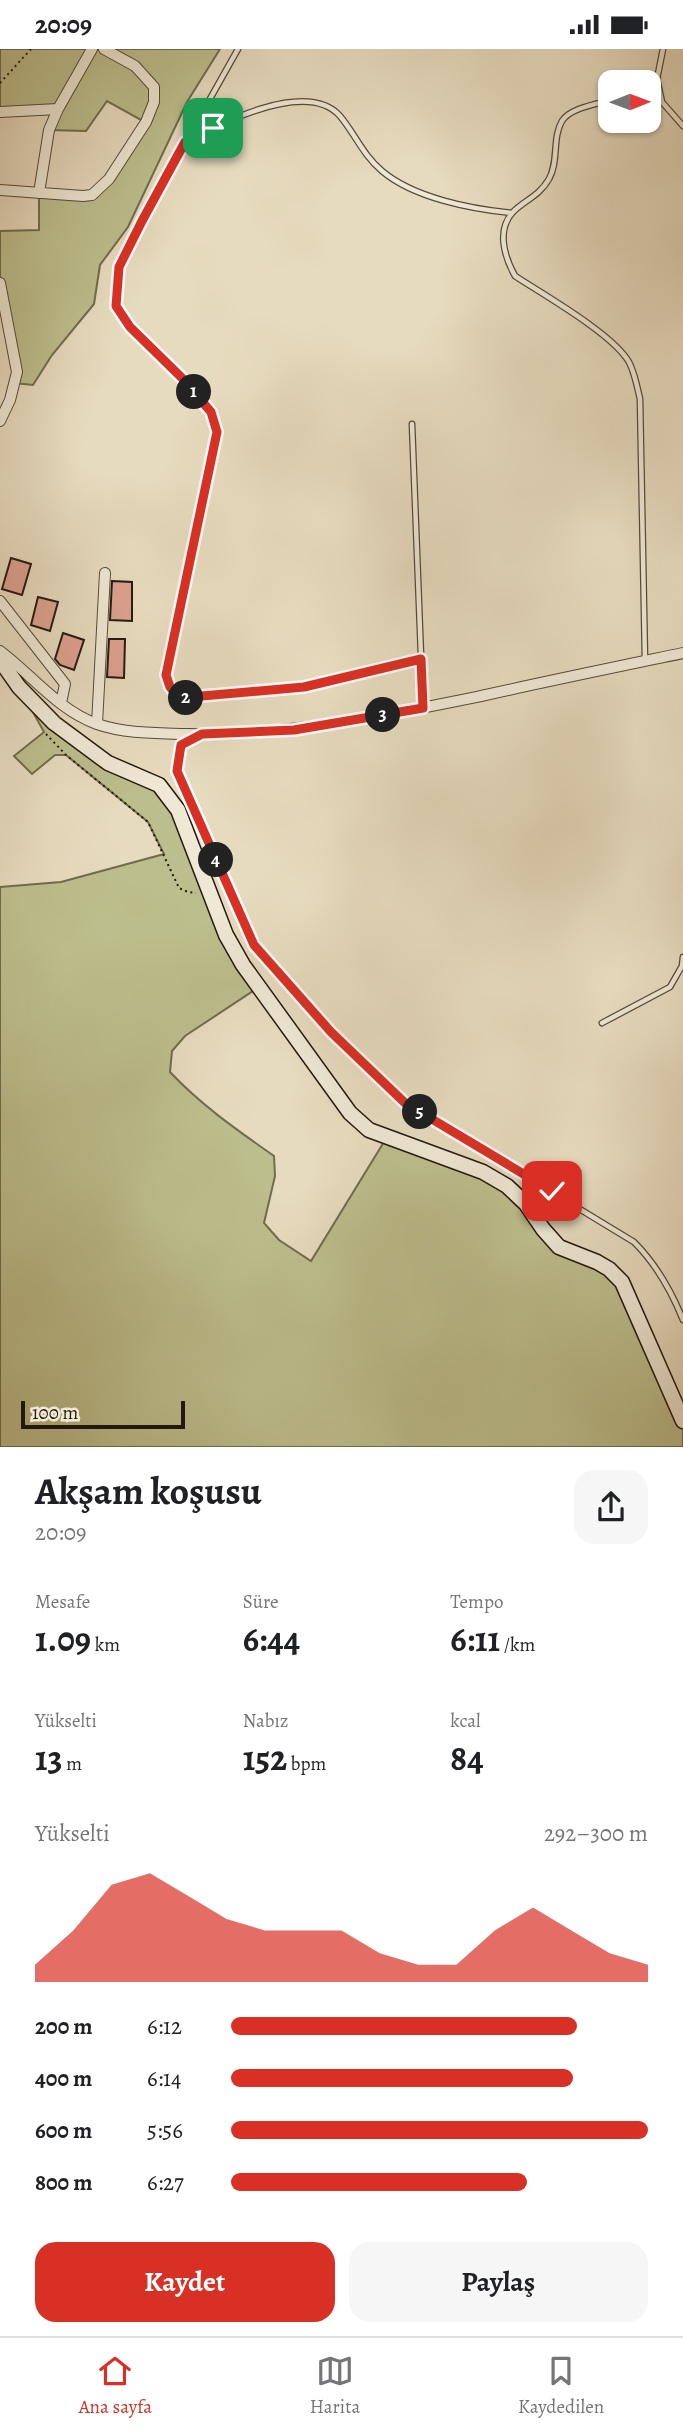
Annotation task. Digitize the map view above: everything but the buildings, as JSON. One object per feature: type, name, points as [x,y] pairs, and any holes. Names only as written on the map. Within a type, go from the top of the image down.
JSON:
[{"type":"street","points":[[39,193],[43,157],[58,109],[92,49]]},
{"type":"street","points":[[0,190],[92,195],[109,179],[146,122],[154,102],[154,87],[135,66],[104,49]]},
{"type":"street","points":[[0,112],[58,109]]},
{"type":"street","points":[[0,286],[17,372],[10,400],[0,421]]},
{"type":"street","points":[[97,724],[105,573]]},
{"type":"street","points":[[0,601],[65,684],[61,703]]},
{"type":"street","points":[[0,651],[61,703],[97,724],[128,732],[202,734],[294,730],[423,708],[683,653]]},
{"type":"street","points":[[0,660],[19,687],[54,723],[108,763],[159,785],[178,810],[226,935],[243,965],[350,1114],[369,1130],[483,1172],[507,1187],[526,1204],[559,1247],[597,1262],[622,1282],[683,1421]]},
{"type":"lane","points":[[238,49],[119,267],[116,306],[130,327],[182,378],[211,412],[217,432],[166,675],[170,687],[179,698],[304,687],[421,659]]},
{"type":"lane","points":[[659,70],[663,49]]},
{"type":"lane","points":[[185,142],[259,109],[297,101],[321,104],[339,115],[361,149],[383,172],[415,190],[443,200],[481,210],[513,213]]},
{"type":"lane","points":[[662,102],[683,126]]},
{"type":"lane","points":[[598,104],[574,112],[562,120],[554,167],[549,179],[537,195],[513,213],[505,223],[503,244],[506,260],[515,276],[615,344],[635,376],[640,399],[645,661]]},
{"type":"lane","points":[[412,424],[423,708]]},
{"type":"lane","points":[[202,734],[181,745],[177,771],[254,945],[331,1032],[405,1103],[634,1242],[653,1261],[683,1320]]},
{"type":"lane","points":[[602,1023],[670,986],[682,966],[683,957]]},
{"type":"path","points":[[0,83],[31,49]]},
{"type":"path","points":[[44,732],[66,755],[148,822],[180,888],[188,893],[211,893]]},
{"type":"green space","points":[[0,49],[220,49],[187,102],[128,227],[100,265],[94,304],[52,355],[33,385],[14,383],[0,287],[0,231],[39,230],[39,193],[92,195],[145,122],[107,101],[86,131],[49,130],[57,109],[0,112]]},
{"type":"green space","points":[[19,687],[54,723],[145,778],[178,810],[226,935],[259,987],[185,1036],[172,1051],[170,1072],[233,1127],[274,1156],[275,1176],[264,1223],[279,1240],[311,1261],[387,1137],[483,1172],[543,1229],[609,1269],[683,1421],[683,1447],[0,1447],[0,887],[61,882],[164,854],[148,822],[66,755],[55,755],[32,774],[14,756],[44,732]]},
{"type":"route","points":[[213,128],[185,142],[119,267],[116,306],[130,327],[182,378],[211,412],[217,432],[175,624],[166,675],[170,687],[179,698],[304,687],[421,659],[423,708],[294,730],[202,734],[181,745],[177,771],[254,945],[331,1032],[405,1103],[552,1191]]}]
